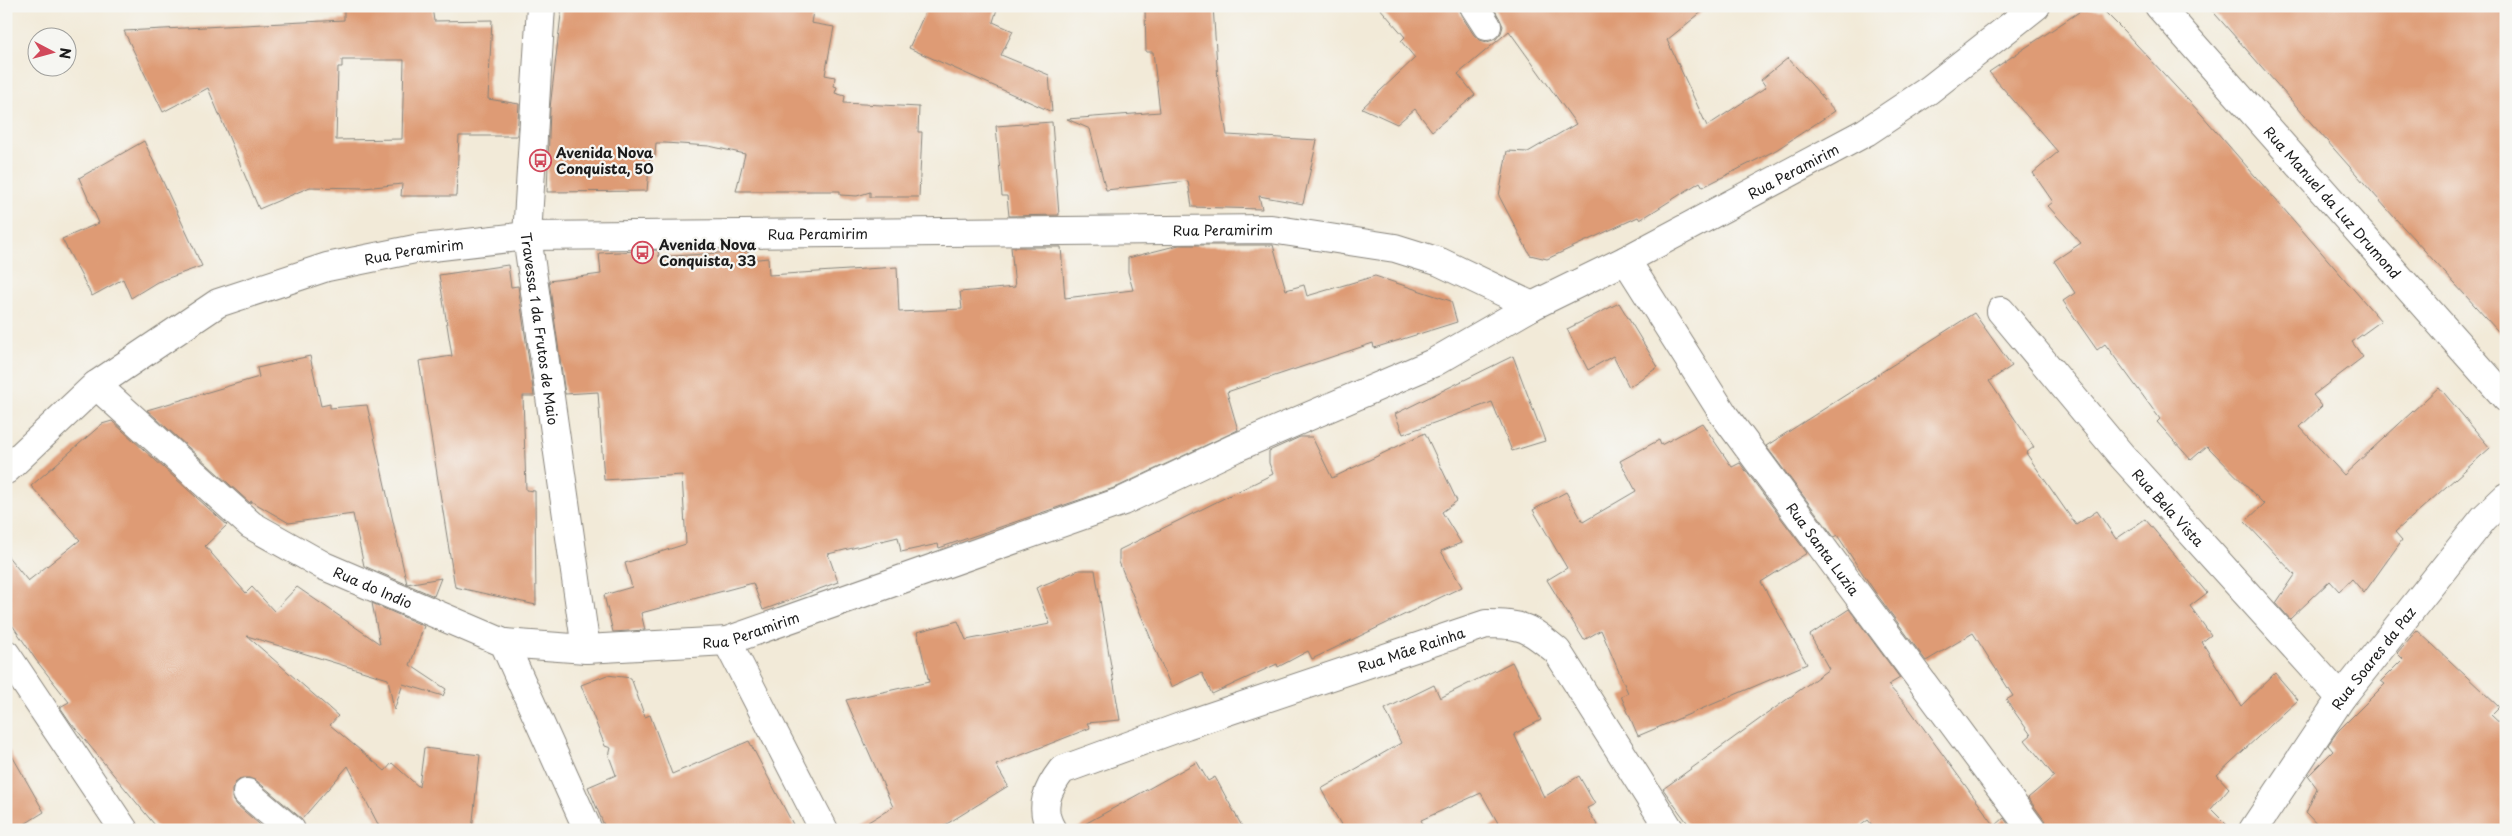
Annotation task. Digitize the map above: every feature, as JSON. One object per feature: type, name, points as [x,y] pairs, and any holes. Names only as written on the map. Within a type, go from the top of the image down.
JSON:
[{"type":"street","name":"Travessa 1 da Frutos de Maio","points":[[541,6],[528,236],[586,649]]},
{"type":"street","name":"Rua Peramirim","points":[[504,643],[586,649],[727,641],[1123,501],[1235,448],[1432,363],[1532,306],[1626,260],[1866,132],[1929,90],[2036,6]]},
{"type":"street","name":"Rua Manuel da Luz Drumond","points":[[2159,6],[2506,398]]},
{"type":"street","name":"Rua Peramirim","points":[[6,470],[96,385],[218,303],[327,267],[415,250],[528,236],[1271,228],[1396,248],[1440,262],[1532,306]]},
{"type":"street","name":"Rua Santa Luzia","points":[[1626,260],[1724,415],[2032,830]]},
{"type":"street","name":"Rua Bela Vista","points":[[2001,311],[2122,456],[2341,698]]},
{"type":"street","name":"Rua do Indio","points":[[96,385],[251,525],[324,566],[504,643]]},
{"type":"street","name":"Rua Soares da Paz","points":[[2253,830],[2341,698],[2484,518],[2506,497]]},
{"type":"street","name":"Rua Mãe Rainha","points":[[1052,830],[1044,806],[1050,786],[1062,770],[1186,725],[1486,624],[1513,624],[1532,630],[1556,651],[1670,830]]},
{"type":"street","points":[[727,641],[824,830]]},
{"type":"street","points":[[504,643],[588,830]]},
{"type":"street","points":[[6,654],[124,830]]},
{"type":"street","points":[[247,793],[291,830]]},
{"type":"building","points":[[344,6],[432,7],[434,21],[492,20],[488,99],[519,104],[517,136],[459,136],[456,196],[401,196],[402,184],[364,188],[310,187],[259,209],[208,88],[163,112],[124,31],[344,20]],"holes":[[[342,60],[404,60],[402,139],[336,140],[338,67],[342,67]]]},
{"type":"building","points":[[562,6],[814,6],[811,23],[834,27],[825,75],[835,77],[834,86],[837,87],[835,93],[845,96],[844,103],[919,107],[918,132],[922,132],[919,197],[870,197],[870,192],[857,196],[840,195],[840,191],[736,191],[745,154],[709,146],[665,143],[656,143],[655,156],[650,156],[647,191],[547,192],[550,108]]},
{"type":"building","points":[[928,6],[998,6],[993,22],[1013,31],[1001,55],[1049,75],[1052,112],[909,48]]},
{"type":"building","points":[[1151,6],[1213,6],[1218,80],[1227,135],[1317,140],[1303,204],[1259,196],[1262,209],[1192,207],[1188,181],[1106,190],[1090,129],[1067,119],[1160,112],[1153,52],[1146,52],[1145,9],[1151,9]]},
{"type":"building","points":[[1378,6],[1458,6],[1461,15],[1474,35],[1480,40],[1487,42],[1496,39],[1501,33],[1503,26],[1493,6],[1709,6],[1667,40],[1707,126],[1766,87],[1761,80],[1788,58],[1835,111],[1776,150],[1703,187],[1700,182],[1640,220],[1638,217],[1547,259],[1530,255],[1499,196],[1507,151],[1528,152],[1576,124],[1509,31],[1458,74],[1475,95],[1432,131],[1415,109],[1397,124],[1362,108],[1415,58],[1401,41],[1405,37]]},
{"type":"building","points":[[2208,6],[2506,6],[2506,340],[2394,217]]},
{"type":"building","points":[[2082,10],[2103,10],[2123,30],[2202,115],[2381,321],[2352,342],[2363,357],[2313,395],[2322,406],[2300,427],[2344,475],[2439,387],[2490,448],[2395,532],[2402,540],[2364,593],[2352,579],[2339,591],[2330,581],[2290,619],[2276,603],[2295,575],[2245,522],[2264,504],[2207,446],[2191,460],[2157,422],[2160,419],[2105,344],[2097,350],[2063,301],[2075,293],[2054,261],[2081,243],[2048,206],[2053,202],[2033,173],[2058,152],[1989,72]]},
{"type":"building","points":[[1052,122],[1059,215],[1009,216],[1007,196],[1002,196],[996,126]]},
{"type":"building","points":[[144,141],[202,266],[157,282],[131,298],[123,279],[92,296],[62,239],[99,223],[79,178]]},
{"type":"building","points":[[1179,245],[1273,245],[1286,290],[1304,285],[1307,296],[1375,276],[1451,301],[1457,322],[1374,348],[1373,343],[1227,392],[1238,430],[1117,487],[939,548],[938,544],[901,552],[898,537],[828,554],[838,582],[763,610],[753,583],[641,613],[645,630],[613,632],[604,595],[632,587],[625,563],[686,544],[682,475],[604,480],[598,392],[565,394],[549,281],[601,274],[599,253],[658,250],[659,257],[748,251],[749,260],[768,258],[769,275],[897,267],[899,312],[962,309],[960,292],[1015,287],[1011,247],[1061,247],[1065,298],[1133,290],[1128,272],[1128,258]]},
{"type":"building","points":[[508,265],[511,287],[518,286],[534,396],[523,396],[526,490],[535,491],[536,605],[455,587],[419,361],[452,356],[439,275]]},
{"type":"building","points":[[1619,303],[1658,367],[1629,387],[1613,356],[1588,370],[1567,329]]},
{"type":"building","points":[[1974,313],[2012,366],[1989,381],[2034,447],[2026,453],[2076,525],[2097,511],[2116,539],[2145,519],[2207,593],[2190,606],[2211,635],[2202,642],[2241,706],[2275,673],[2298,700],[2217,775],[2229,788],[2211,809],[2232,830],[2047,830],[2045,821],[2028,798],[2054,776],[2025,740],[2031,735],[2006,700],[2013,696],[1973,633],[1926,661],[1875,592],[1837,535],[1834,537],[1766,446]]},
{"type":"building","points":[[310,356],[321,406],[330,404],[330,408],[367,405],[407,584],[441,578],[434,596],[364,566],[353,514],[289,523],[251,501],[250,503],[147,410],[259,377],[257,368]]},
{"type":"building","points":[[1513,356],[1545,441],[1512,451],[1492,402],[1403,434],[1395,414]]},
{"type":"building","points":[[112,421],[227,525],[205,546],[246,593],[252,587],[274,611],[297,587],[380,644],[372,603],[424,626],[410,665],[446,689],[443,696],[403,684],[394,710],[388,679],[247,636],[338,716],[330,725],[385,771],[392,763],[419,787],[424,748],[480,755],[472,830],[381,830],[348,766],[302,819],[257,781],[242,778],[235,783],[232,790],[232,798],[237,805],[266,830],[159,830],[71,723],[60,707],[69,702],[36,660],[6,616],[6,554],[28,581],[80,540],[31,486],[102,424]]},
{"type":"building","points":[[1702,423],[1732,467],[1740,463],[1807,553],[1761,582],[1807,664],[1638,736],[1621,696],[1628,693],[1601,630],[1584,640],[1547,580],[1567,568],[1533,510],[1566,492],[1583,522],[1636,491],[1620,461],[1659,440],[1661,445]]},
{"type":"building","points":[[1425,433],[1457,501],[1442,512],[1461,543],[1441,551],[1462,587],[1312,659],[1308,651],[1278,667],[1277,664],[1212,694],[1202,673],[1171,687],[1119,562],[1119,550],[1273,474],[1269,463],[1269,451],[1300,437],[1312,437],[1332,478]]},
{"type":"building","points":[[1079,570],[1095,570],[1120,720],[1087,723],[1090,728],[996,765],[1008,786],[937,830],[855,830],[893,807],[846,700],[929,682],[917,632],[958,621],[966,640],[1050,624],[1036,588]]},
{"type":"building","points":[[1849,609],[1900,678],[1888,685],[1908,707],[1995,826],[2004,818],[2012,830],[1876,830],[1868,820],[1855,830],[1693,830],[1680,813],[1663,789],[1829,669],[1810,635]]},
{"type":"building","points":[[2417,630],[2499,707],[2491,715],[2506,729],[2506,830],[2322,830],[2306,813],[2317,788],[2308,776],[2333,751],[2328,745],[2337,732],[2385,684],[2381,681],[2403,659],[2397,653]]},
{"type":"building","points":[[1512,662],[1541,720],[1514,734],[1544,797],[1579,776],[1595,804],[1587,808],[1600,830],[1487,830],[1498,823],[1481,793],[1421,820],[1426,830],[1344,830],[1321,789],[1401,743],[1385,709],[1434,685],[1440,698]]},
{"type":"building","points":[[607,675],[631,678],[645,717],[650,715],[672,774],[749,741],[796,830],[606,830],[588,787],[616,775],[609,756],[611,748],[605,746],[581,685]]},
{"type":"building","points":[[6,745],[44,812],[15,830],[6,830]]},
{"type":"building","points":[[1197,762],[1208,781],[1215,777],[1244,830],[1074,830]]},
{"type":"place","name":"Avenida Nova Conquista, 50","points":[[540,160]]},
{"type":"place","name":"Avenida Nova Conquista, 33","points":[[643,252]]}]
